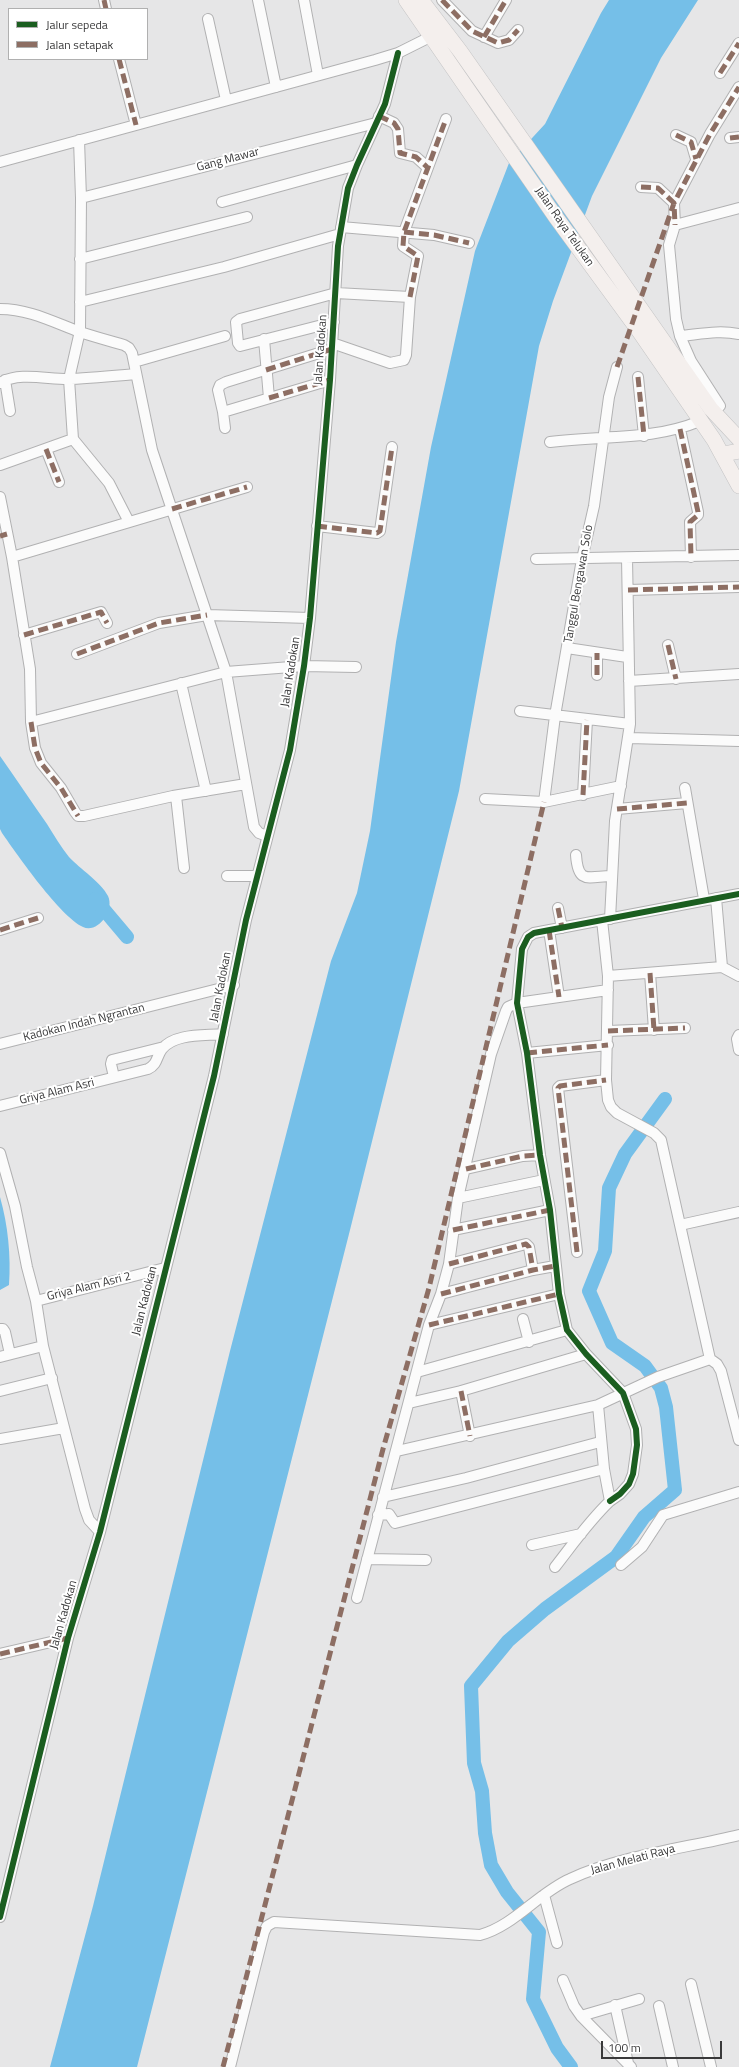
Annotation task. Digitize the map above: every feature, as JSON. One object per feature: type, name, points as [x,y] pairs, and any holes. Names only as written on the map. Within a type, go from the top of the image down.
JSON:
[{"type":"main road","name":"Jalan Raya Telukan","points":[[406,0],[432,36],[453,54],[646,317],[711,409],[739,439]]},
{"type":"main road","name":"Jalan Raya Telukan","points":[[421,0],[453,54],[555,216],[639,331],[700,421],[735,469],[739,486]]},
{"type":"main road","points":[[723,454],[739,451]]},
{"type":"street","points":[[258,0],[276,87]]},
{"type":"street","points":[[304,0],[318,76]]},
{"type":"street","points":[[442,0],[464,24],[484,37],[502,43],[508,40],[518,30]]},
{"type":"street","points":[[484,37],[506,0]]},
{"type":"street","points":[[208,19],[226,100]]},
{"type":"street","points":[[0,162],[398,53],[432,36]]},
{"type":"street","points":[[720,73],[739,43]]},
{"type":"street","name":"Jalan Kadokan","points":[[0,1917],[3,1890],[68,1638],[100,1532],[223,1034],[257,876],[290,750],[304,666],[310,618],[330,380],[340,230],[345,200],[357,165],[391,86],[398,53]]},
{"type":"street","points":[[119,60],[136,125]]},
{"type":"street","points":[[720,406],[691,361],[680,336],[676,320],[669,245],[675,225],[674,203],[696,159],[739,87]]},
{"type":"street","points":[[377,119],[394,124],[398,129],[400,153],[416,157],[427,167]]},
{"type":"street","name":"Gang Mawar","points":[[81,198],[377,119]]},
{"type":"street","points":[[225,428],[218,390],[220,385],[332,346],[390,363],[404,360],[406,355],[410,297],[418,256],[403,246],[404,232],[446,119]]},
{"type":"street","points":[[676,135],[691,142],[696,159]]},
{"type":"street","points":[[79,140],[81,198],[80,331],[69,379],[73,440],[109,483],[129,522]]},
{"type":"street","points":[[222,202],[357,165]]},
{"type":"street","points":[[641,187],[658,188],[674,203]]},
{"type":"street","points":[[675,225],[739,208]]},
{"type":"street","points":[[80,259],[247,217]]},
{"type":"street","points":[[80,302],[224,267],[340,230],[404,232],[434,235],[469,242]]},
{"type":"street","points":[[334,322],[239,345],[236,322],[240,319],[336,293],[410,297]]},
{"type":"street","points":[[0,309],[27,312],[129,348],[134,362],[152,450],[226,672],[254,827],[259,833],[268,836]]},
{"type":"street","points":[[680,336],[711,332],[739,334]]},
{"type":"street","points":[[134,362],[225,336]]},
{"type":"street","points":[[264,339],[269,398]]},
{"type":"street","name":"Tanggul Bengawan Solo","points":[[544,802],[554,716],[582,559],[594,506],[609,397],[617,366]]},
{"type":"street","points":[[10,411],[2,381],[22,377],[69,379],[136,374]]},
{"type":"street","points":[[638,377],[644,436]]},
{"type":"street","points":[[223,412],[330,380]]},
{"type":"street","points":[[550,442],[578,439],[644,436],[680,429],[700,421]]},
{"type":"street","points":[[680,429],[698,512],[698,515],[690,522],[690,557]]},
{"type":"street","points":[[0,466],[73,440]]},
{"type":"street","points":[[317,526],[377,533],[380,531],[392,447]]},
{"type":"street","points":[[46,449],[59,482]]},
{"type":"street","points":[[12,557],[247,487]]},
{"type":"street","points":[[0,497],[3,535],[12,557],[30,669],[31,722],[35,748],[41,763],[61,788],[78,816],[176,796],[246,784]]},
{"type":"street","points":[[536,559],[739,555]]},
{"type":"street","points":[[627,558],[630,724],[617,809],[606,919],[608,976],[608,1045],[606,1080],[608,1100],[611,1107],[617,1112],[654,1133],[661,1140],[710,1359],[717,1364],[721,1371],[739,1440]]},
{"type":"street","points":[[628,590],[739,587]]},
{"type":"street","points":[[24,635],[101,612],[107,623]]},
{"type":"street","points":[[77,654],[160,623],[207,615],[310,618]]},
{"type":"street","points":[[668,645],[676,678]]},
{"type":"street","points":[[567,648],[628,657]]},
{"type":"street","points":[[597,653],[597,675]]},
{"type":"street","points":[[31,722],[226,672],[304,666],[356,667]]},
{"type":"street","points":[[629,681],[739,674]]},
{"type":"street","points":[[180,683],[206,791]]},
{"type":"street","points":[[520,711],[630,724]]},
{"type":"street","points":[[583,795],[588,720]]},
{"type":"street","points":[[629,738],[739,741]]},
{"type":"street","points":[[485,799],[544,802],[621,786]]},
{"type":"street","points":[[685,788],[704,899]]},
{"type":"street","points":[[176,796],[184,868]]},
{"type":"street","points":[[617,809],[687,803]]},
{"type":"street","points":[[576,855],[577,870],[580,875],[585,878],[611,876]]},
{"type":"street","points":[[227,876],[257,876]]},
{"type":"street","points":[[555,1566],[590,1521],[629,1484],[633,1474],[637,1445],[636,1429],[623,1393],[586,1354],[567,1330],[558,1294],[550,1210],[540,1155],[527,1053],[517,1003],[522,949],[524,942],[534,933],[704,899],[739,894]]},
{"type":"street","points":[[716,898],[725,969]]},
{"type":"street","points":[[558,908],[562,928]]},
{"type":"street","points":[[0,930],[38,918]]},
{"type":"street","points":[[548,930],[559,997]]},
{"type":"street","points":[[608,976],[725,969],[739,976]]},
{"type":"street","points":[[650,973],[654,1030]]},
{"type":"street","name":"Kadokan Indah Ngrantan","points":[[0,1044],[234,985]]},
{"type":"street","points":[[358,1598],[378,1515],[397,1451],[429,1325],[441,1294],[448,1264],[458,1198],[492,1054],[506,1011],[508,1007],[517,1003],[608,990]]},
{"type":"street","points":[[608,1031],[685,1028]]},
{"type":"street","points":[[114,1077],[111,1064],[112,1060],[164,1046],[176,1039],[223,1034]]},
{"type":"street","points":[[739,1035],[737,1039],[739,1050]]},
{"type":"street","points":[[527,1053],[608,1045]]},
{"type":"street","name":"Griya Alam Asri","points":[[0,1106],[153,1066],[164,1046]]},
{"type":"street","points":[[577,1252],[558,1088],[562,1086],[606,1080]]},
{"type":"street","points":[[0,1153],[16,1206],[27,1267],[36,1301],[43,1346],[85,1509],[89,1520],[100,1532]]},
{"type":"street","points":[[466,1169],[523,1156],[540,1155]]},
{"type":"street","points":[[458,1198],[544,1180]]},
{"type":"street","points":[[453,1230],[550,1210]]},
{"type":"street","points":[[680,1225],[739,1212]]},
{"type":"street","points":[[448,1264],[526,1244],[529,1247],[533,1270]]},
{"type":"street","points":[[441,1294],[533,1270],[555,1266]]},
{"type":"street","name":"Griya Alam Asri 2","points":[[36,1301],[164,1268]]},
{"type":"street","points":[[429,1325],[558,1294]]},
{"type":"street","points":[[523,1320],[529,1342]]},
{"type":"street","points":[[0,1329],[5,1332],[5,1356],[43,1346]]},
{"type":"street","points":[[417,1372],[529,1342],[567,1330]]},
{"type":"street","points":[[409,1403],[461,1391],[586,1354]]},
{"type":"street","points":[[397,1451],[470,1436],[598,1404],[645,1382],[710,1359]]},
{"type":"street","points":[[0,1391],[52,1378]]},
{"type":"street","points":[[461,1391],[470,1436]]},
{"type":"street","points":[[598,1404],[600,1442],[610,1501]]},
{"type":"street","points":[[0,1439],[64,1428]]},
{"type":"street","points":[[383,1497],[466,1478],[600,1442]]},
{"type":"street","points":[[378,1515],[389,1514],[395,1522],[604,1469]]},
{"type":"street","points":[[621,1566],[642,1547],[663,1515],[739,1492]]},
{"type":"street","points":[[532,1545],[581,1534]]},
{"type":"street","points":[[367,1559],[426,1560]]},
{"type":"street","points":[[0,1654],[68,1638]]},
{"type":"street","name":"Jalan Melati Raya","points":[[230,2067],[264,1932],[267,1926],[274,1922],[480,1935],[498,1928],[569,1879],[617,1863],[739,1835]]},
{"type":"street","points":[[544,1895],[557,1943]]},
{"type":"street","points":[[563,1980],[574,2006],[581,2016],[630,2065]]},
{"type":"street","points":[[691,1984],[711,2067]]},
{"type":"street","points":[[581,2016],[638,1999]]},
{"type":"street","points":[[615,2005],[630,2065]]},
{"type":"street","points":[[659,2006],[673,2067]]},
{"type":"water","points":[[609,0],[698,0],[661,58],[592,196],[553,301],[539,346],[459,791],[350,1230],[137,2067],[50,2067],[93,1906],[230,1351],[331,961],[357,893],[370,831],[396,642],[431,447],[475,251],[509,163],[545,124]]},
{"type":"water","points":[[0,756],[69,857],[105,891],[108,896],[110,902],[107,914],[99,924],[94,927],[83,927],[63,911],[18,856],[2,833],[0,829]]},
{"type":"water","points":[[0,1197],[7,1230],[10,1263],[9,1285],[0,1290]]},
{"type":"waterway","points":[[95,899],[127,937]]},
{"type":"waterway","points":[[571,2067],[557,2048],[533,1999],[539,1932],[507,1892],[491,1865],[485,1833],[482,1791],[474,1763],[471,1686],[508,1641],[545,1609],[616,1557],[644,1517],[675,1490],[666,1407],[661,1388],[645,1366],[612,1343],[589,1291],[605,1251],[609,1188],[625,1154],[665,1099]]},
{"type":"marked path","points":[[104,0],[106,8]]},
{"type":"marked path","points":[[442,0],[472,31],[498,43],[509,40],[518,30]]},
{"type":"marked path","points":[[484,37],[506,0]]},
{"type":"marked path","points":[[720,73],[739,43]]},
{"type":"marked path","points":[[119,60],[136,125]]},
{"type":"marked path","points":[[617,367],[674,203],[710,134],[739,87]]},
{"type":"marked path","points":[[379,116],[394,123],[398,129],[400,153],[416,157],[427,167]]},
{"type":"marked path","points":[[410,297],[418,256],[403,246],[404,232],[446,119]]},
{"type":"marked path","points":[[676,135],[691,142],[696,159]]},
{"type":"marked path","points":[[730,138],[739,137]]},
{"type":"marked path","points":[[641,187],[658,188],[674,203],[675,225]]},
{"type":"marked path","points":[[404,232],[434,235],[469,243]]},
{"type":"marked path","points":[[266,370],[332,349]]},
{"type":"marked path","points":[[638,377],[644,436]]},
{"type":"marked path","points":[[269,398],[330,380]]},
{"type":"marked path","points":[[680,429],[698,512],[698,515],[690,522],[691,557]]},
{"type":"marked path","points":[[317,526],[377,533],[380,531],[392,447]]},
{"type":"marked path","points":[[46,449],[59,482]]},
{"type":"marked path","points":[[172,509],[247,487]]},
{"type":"marked path","points":[[0,536],[7,534]]},
{"type":"marked path","points":[[628,590],[739,587]]},
{"type":"marked path","points":[[24,635],[101,612],[107,623]]},
{"type":"marked path","points":[[77,654],[159,623],[207,615]]},
{"type":"marked path","points":[[668,645],[676,679]]},
{"type":"marked path","points":[[597,653],[597,675]]},
{"type":"marked path","points":[[583,795],[587,720]]},
{"type":"marked path","points":[[31,722],[35,748],[41,763],[61,788],[78,816]]},
{"type":"marked path","points":[[223,2067],[383,1449],[429,1288],[544,802]]},
{"type":"marked path","points":[[617,809],[687,803]]},
{"type":"marked path","points":[[558,908],[562,928]]},
{"type":"marked path","points":[[0,930],[38,918]]},
{"type":"marked path","points":[[549,930],[559,997]]},
{"type":"marked path","points":[[650,973],[654,1030]]},
{"type":"marked path","points":[[608,1031],[685,1028]]},
{"type":"marked path","points":[[527,1053],[608,1045]]},
{"type":"marked path","points":[[577,1252],[558,1088],[560,1086],[606,1080]]},
{"type":"marked path","points":[[466,1169],[523,1156],[540,1155]]},
{"type":"marked path","points":[[453,1230],[550,1210]]},
{"type":"marked path","points":[[449,1264],[526,1244],[529,1247],[533,1270]]},
{"type":"marked path","points":[[441,1294],[533,1270],[555,1266]]},
{"type":"marked path","points":[[429,1325],[559,1294]]},
{"type":"marked path","points":[[461,1391],[470,1436]]},
{"type":"marked path","points":[[0,1654],[68,1638]]},
{"type":"cycle path","points":[[0,1917],[68,1638],[100,1532],[214,1076],[246,920],[290,750],[304,666],[310,618],[330,380],[338,246],[348,188],[385,104],[398,53]]},
{"type":"cycle path","points":[[610,1501],[620,1494],[629,1484],[633,1474],[637,1445],[636,1429],[623,1393],[586,1354],[567,1330],[559,1294],[550,1210],[540,1155],[527,1053],[517,1003],[522,949],[528,937],[534,933],[739,894]]}]
